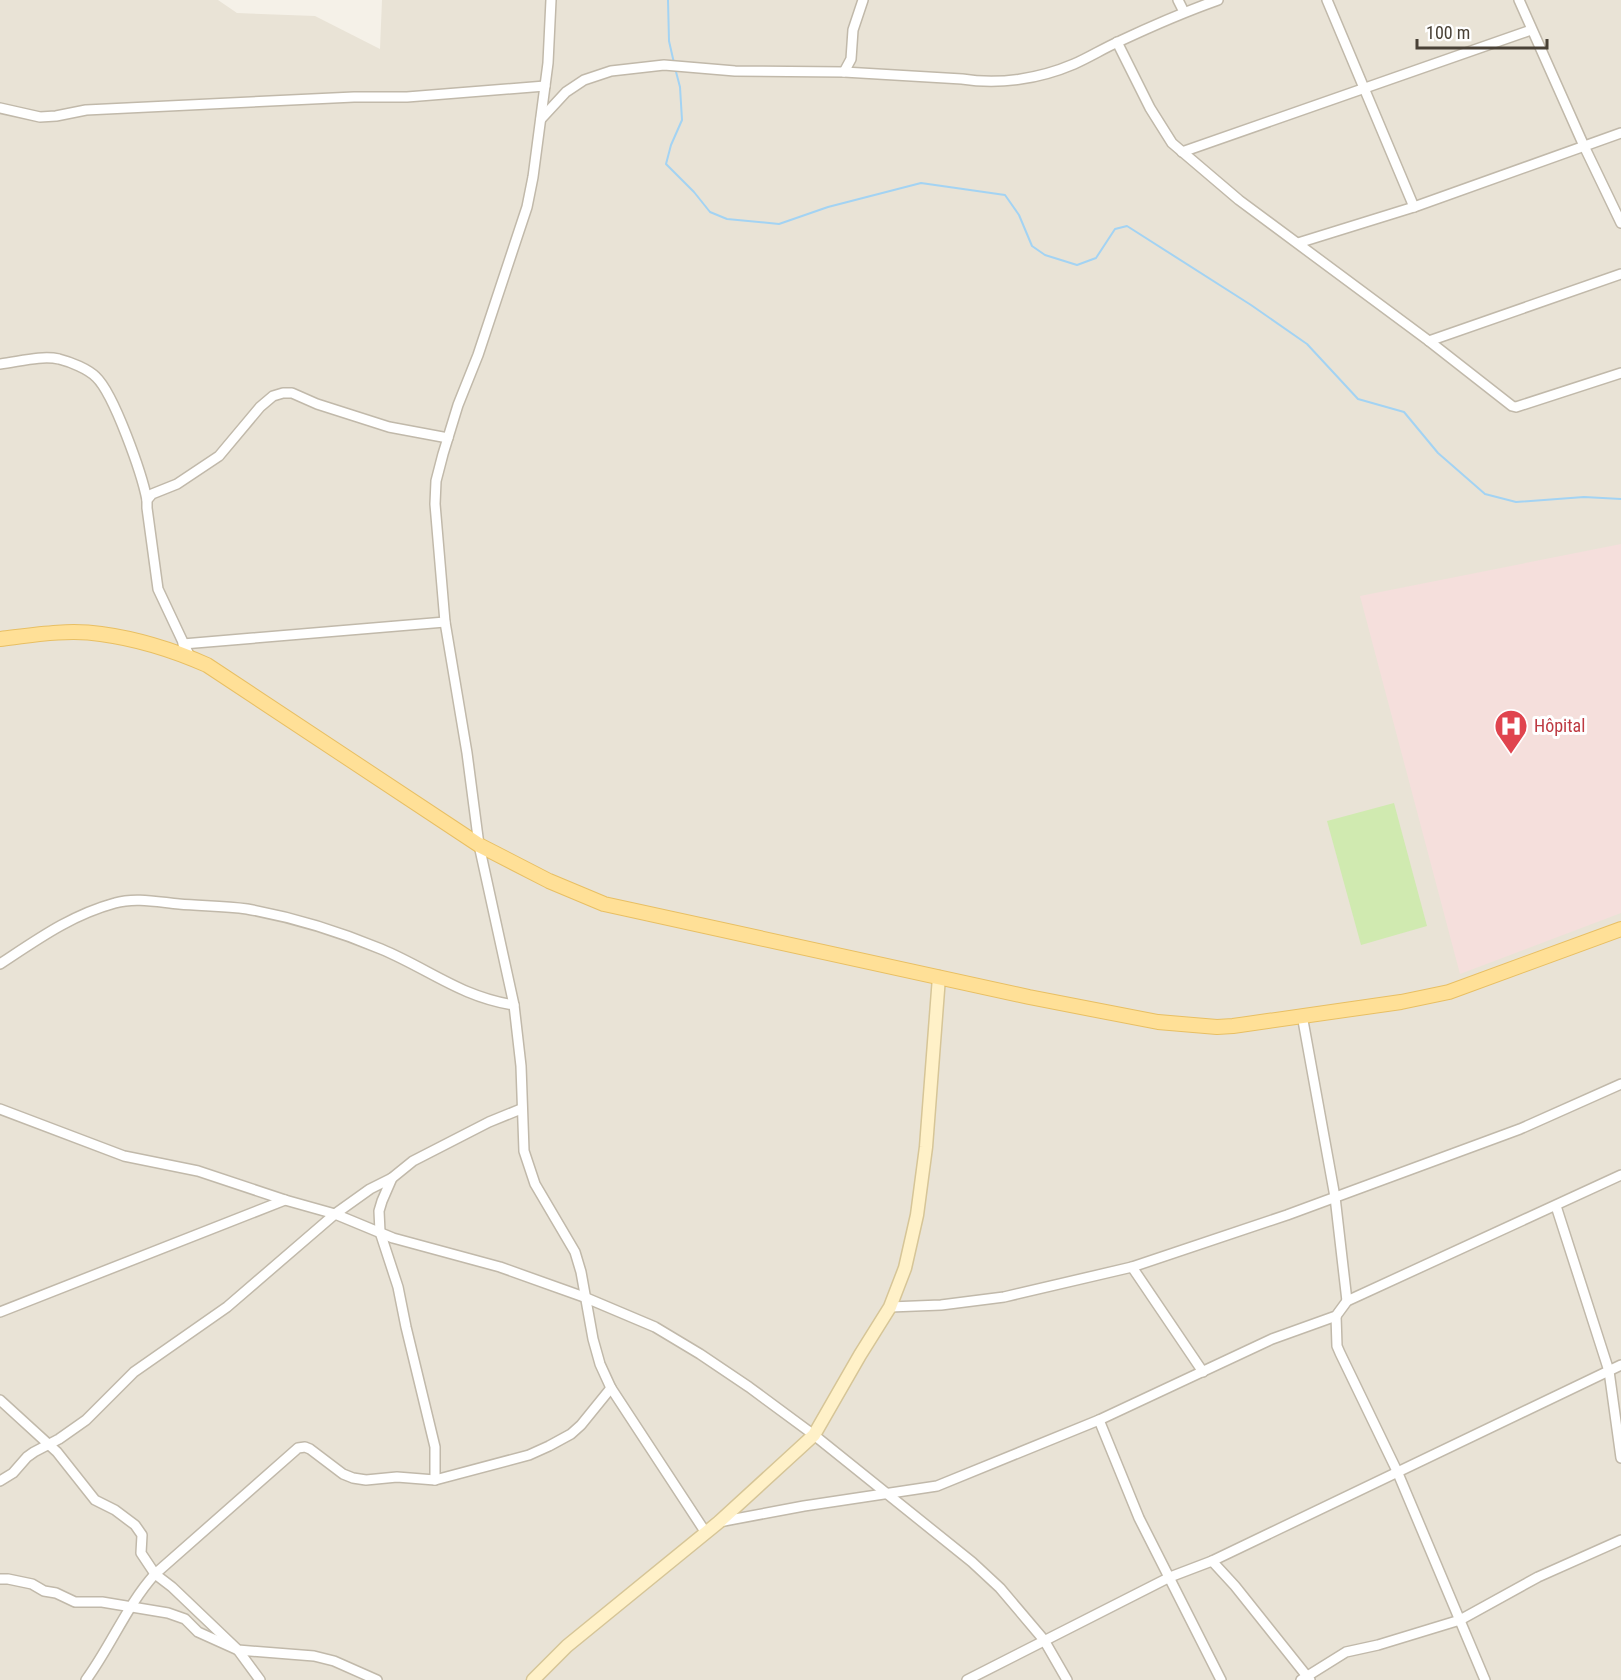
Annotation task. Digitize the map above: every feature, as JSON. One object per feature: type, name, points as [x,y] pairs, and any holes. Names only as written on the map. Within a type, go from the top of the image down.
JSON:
[{"type":"main road","points":[[0,639],[48,633],[101,634],[173,650],[190,657],[248,690],[479,845],[549,881],[604,904],[1158,1022],[1233,1026],[1401,1002],[1449,992],[1621,929]]},
{"type":"main road","points":[[533,1680],[567,1646],[719,1522],[814,1435],[890,1307],[905,1268],[917,1215],[926,1147],[939,977]]},
{"type":"street","points":[[551,0],[545,86],[533,177],[521,229],[448,438],[436,481],[435,504],[445,621],[467,753],[479,845],[514,1005],[521,1066],[521,1109],[527,1164],[535,1184],[575,1252],[600,1364],[611,1388],[706,1533]]},
{"type":"street","points":[[844,72],[850,59],[853,30],[863,0]]},
{"type":"street","points":[[1178,0],[1184,12]]},
{"type":"street","points":[[540,120],[566,92],[584,80],[611,71],[664,65],[767,72],[844,72],[1000,82],[1057,71],[1184,12],[1218,0]]},
{"type":"street","points":[[1327,0],[1414,207]]},
{"type":"street","points":[[1519,0],[1621,224]]},
{"type":"street","points":[[1182,152],[1531,30]]},
{"type":"street","points":[[1117,42],[1164,132],[1182,152],[1239,200],[1429,341],[1509,404],[1516,407],[1621,373]]},
{"type":"street","points":[[0,108],[26,115],[56,116],[86,110],[407,97],[545,86]]},
{"type":"street","points":[[1298,243],[1414,207],[1621,133]]},
{"type":"street","points":[[1429,341],[1621,274]]},
{"type":"street","points":[[0,364],[34,359],[58,359],[87,370],[97,378],[110,398],[142,478],[147,500],[158,589],[190,657]]},
{"type":"street","points":[[147,500],[152,494],[177,484],[219,456],[260,407],[273,396],[283,393],[292,393],[317,404],[389,427],[448,438]]},
{"type":"street","points":[[183,644],[445,621]]},
{"type":"street","points":[[0,964],[69,920],[127,900],[149,901],[246,909],[318,926],[381,949],[480,998],[514,1005]]},
{"type":"street","points":[[1302,1015],[1335,1197],[1347,1301]]},
{"type":"street","points":[[890,1307],[941,1305],[1004,1297],[1132,1267],[1335,1197],[1520,1129],[1621,1084]]},
{"type":"street","points":[[0,1109],[124,1156],[198,1171],[335,1214],[393,1238],[500,1267],[584,1297],[655,1327],[700,1353],[814,1435],[972,1562],[1000,1588],[1044,1640],[1067,1680]]},
{"type":"street","points":[[0,1481],[13,1473],[27,1457],[95,1412],[134,1372],[227,1307],[335,1214],[370,1189],[392,1178],[423,1156],[489,1122],[521,1109]]},
{"type":"street","points":[[719,1522],[886,1492],[937,1486],[1099,1420],[1272,1339],[1336,1316],[1347,1301],[1621,1175]]},
{"type":"street","points":[[392,1178],[380,1211],[380,1232],[398,1287],[435,1447],[435,1480]]},
{"type":"street","points":[[0,1312],[285,1200]]},
{"type":"street","points":[[1556,1206],[1610,1371],[1621,1458]]},
{"type":"street","points":[[1132,1267],[1203,1372]]},
{"type":"street","points":[[1336,1316],[1337,1346],[1396,1471],[1485,1680]]},
{"type":"street","points":[[967,1680],[1170,1577],[1212,1561],[1621,1365]]},
{"type":"street","points":[[86,1680],[120,1629],[131,1606],[155,1574],[298,1448],[310,1449],[342,1474],[353,1478],[366,1480],[397,1477],[435,1480],[529,1455],[549,1446],[581,1425],[611,1388]]},
{"type":"street","points":[[0,1400],[66,1462],[95,1500],[115,1510],[139,1529],[142,1535],[141,1553],[155,1574],[172,1587],[238,1650],[260,1680]]},
{"type":"street","points":[[1099,1420],[1139,1518],[1221,1680]]},
{"type":"street","points":[[1212,1561],[1235,1586],[1306,1678],[1346,1652],[1378,1645],[1460,1620],[1538,1577],[1621,1540]]},
{"type":"street","points":[[0,1579],[32,1584],[44,1591],[56,1593],[75,1602],[102,1602],[176,1615],[185,1619],[198,1632],[238,1650],[314,1656],[334,1661],[377,1680]]},
{"type":"shaded area","points":[[0,0],[218,0],[237,13],[315,16],[380,49],[382,0],[1621,0],[1621,1680],[0,1680]]},
{"type":"shaded area","name":"Hôpital","points":[[1621,544],[1621,913],[1460,974],[1360,596]]},
{"type":"green space","points":[[1394,803],[1427,926],[1361,945],[1327,821]]},
{"type":"waterway","points":[[668,0],[669,41],[674,63]]},
{"type":"waterway","points":[[675,68],[680,87],[682,120],[666,164],[710,212],[727,219],[779,224],[828,207],[921,183],[1005,195],[1019,215],[1032,246],[1045,255],[1077,265],[1096,258],[1115,229],[1127,226],[1251,305],[1307,344],[1358,399],[1404,412],[1438,453],[1485,494],[1516,502],[1584,497],[1621,499]]},
{"type":"place","name":"Hôpital","points":[[1511,755]]}]
